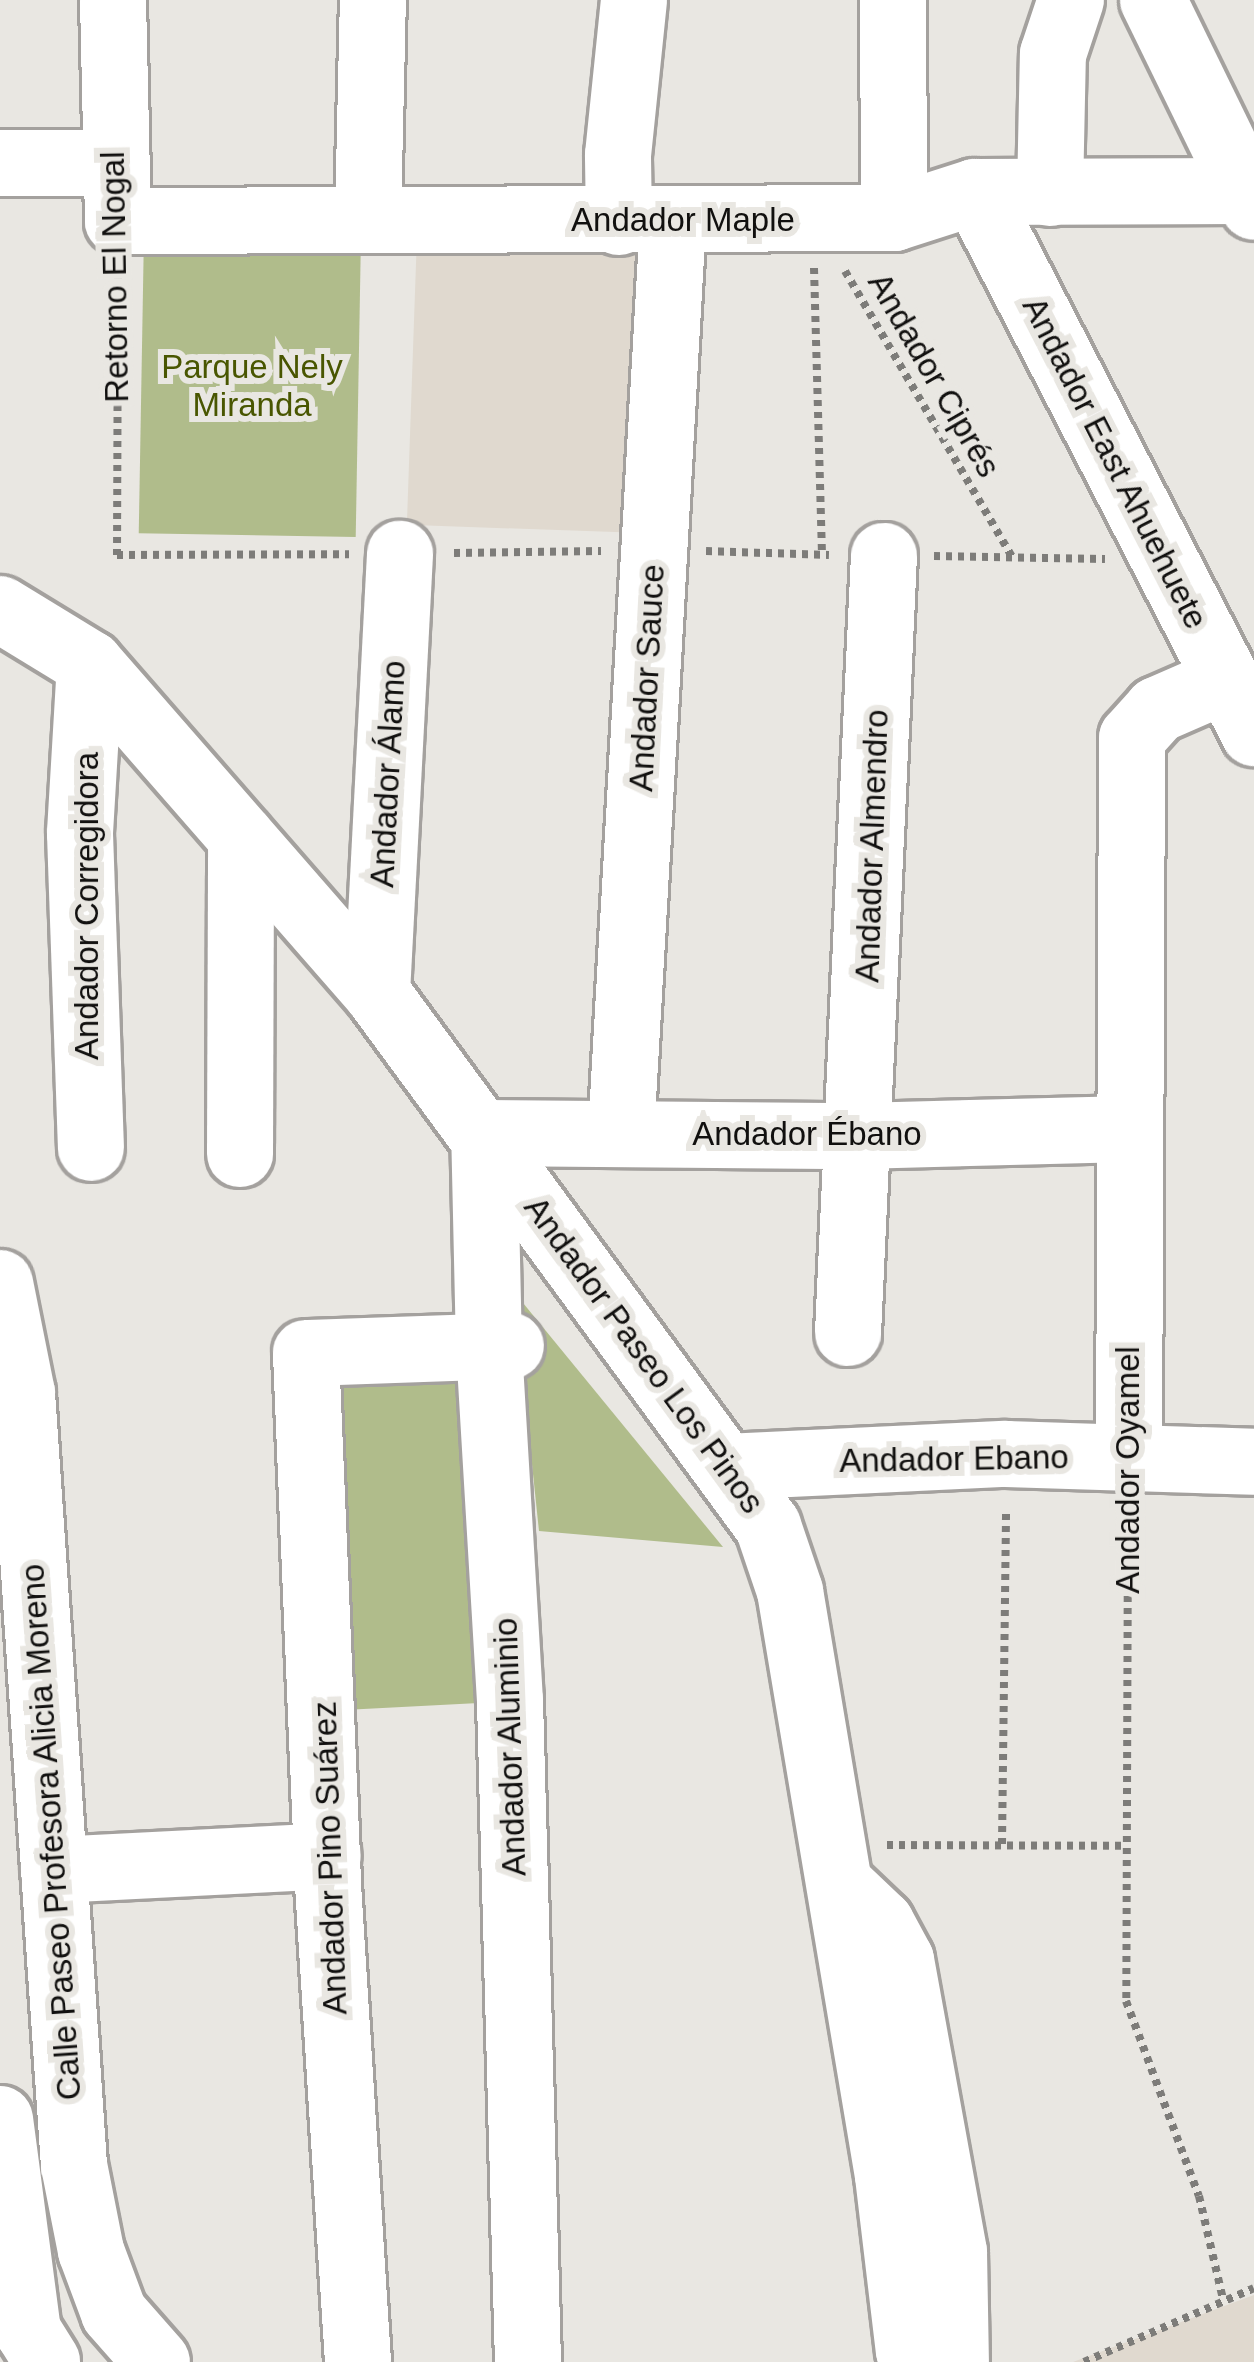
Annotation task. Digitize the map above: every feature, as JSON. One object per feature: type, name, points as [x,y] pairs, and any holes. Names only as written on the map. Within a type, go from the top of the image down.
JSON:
[{"type":"street","name":"Retorno El Nogal","points":[[113,0],[115,192]]},
{"type":"street","points":[[368,216],[373,0]]},
{"type":"street","name":"Andador Sauce","points":[[621,1134],[646,222],[618,154],[634,0]]},
{"type":"street","points":[[892,0],[894,218]]},
{"type":"street","points":[[1050,193],[1053,54],[1071,0]]},
{"type":"street","points":[[1153,0],[1250,199]]},
{"type":"street","name":"Andador Maple","points":[[0,163],[115,192],[368,216],[646,222],[894,218],[976,192],[1250,199]]},
{"type":"street","name":"Andador East Ahuehuete","points":[[976,192],[1240,706]]},
{"type":"street","name":"Andador Álamo","points":[[376,993],[400,554]]},
{"type":"street","name":"Andador Almendro","points":[[848,1333],[859,1136],[853,555]]},
{"type":"street","name":"Andador Paseo Los Pinos","points":[[0,609],[91,664],[376,993],[484,1133],[768,1526],[790,1591],[922,2359]]},
{"type":"street","name":"Andador Corregidora","points":[[91,664],[80,834],[91,1148]]},
{"type":"street","name":"Andador Oyamel","points":[[1129,1456],[1132,738],[1157,710],[1240,706]]},
{"type":"street","points":[[240,1154],[241,837]]},
{"type":"street","name":"Andador Ébano","points":[[484,1133],[859,1136],[1130,1129]]},
{"type":"street","name":"Andador Aluminio","points":[[484,1133],[500,1346],[528,2362]]},
{"type":"street","name":"Calle Paseo Profesora Alicia Moreno","points":[[0,1283],[54,1870],[65,2076],[91,2251],[114,2313],[157,2362]]},
{"type":"street","name":"Andador Pino Suárez","points":[[358,2362],[328,1856],[306,1353],[500,1346]]},
{"type":"street","name":"Andador Ebano","points":[[726,1467],[1006,1454],[1254,1462]]},
{"type":"street","points":[[54,1870],[328,1856]]},
{"type":"street","points":[[0,2119],[28,2331],[47,2362]]},
{"type":"path","name":"Retorno El Nogal","points":[[115,192],[118,555]]},
{"type":"path","points":[[813,218],[853,555]]},
{"type":"path","name":"Andador Ciprés","points":[[813,218],[1012,557]]},
{"type":"path","points":[[1002,1844],[1006,1454]]},
{"type":"path","name":"Andador Oyamel","points":[[1129,1456],[1126,2001],[1199,2196],[1223,2299]]},
{"type":"path","points":[[838,1867],[1002,1844],[1126,1846]]},
{"type":"path","points":[[1084,2362],[1254,2288]]},
{"type":"shaded area","points":[[417,235],[668,244],[658,534],[407,525]]},
{"type":"shaded area","points":[[1254,2295],[1254,2362],[1073,2362]]},
{"type":"green space","name":"Parque Nely Miranda","points":[[144,230],[361,234],[356,537],[139,533]]},
{"type":"green space","points":[[514,1292],[723,1547],[539,1531]]},
{"type":"green space","points":[[489,1347],[508,1702],[325,1711],[306,1357]]}]
